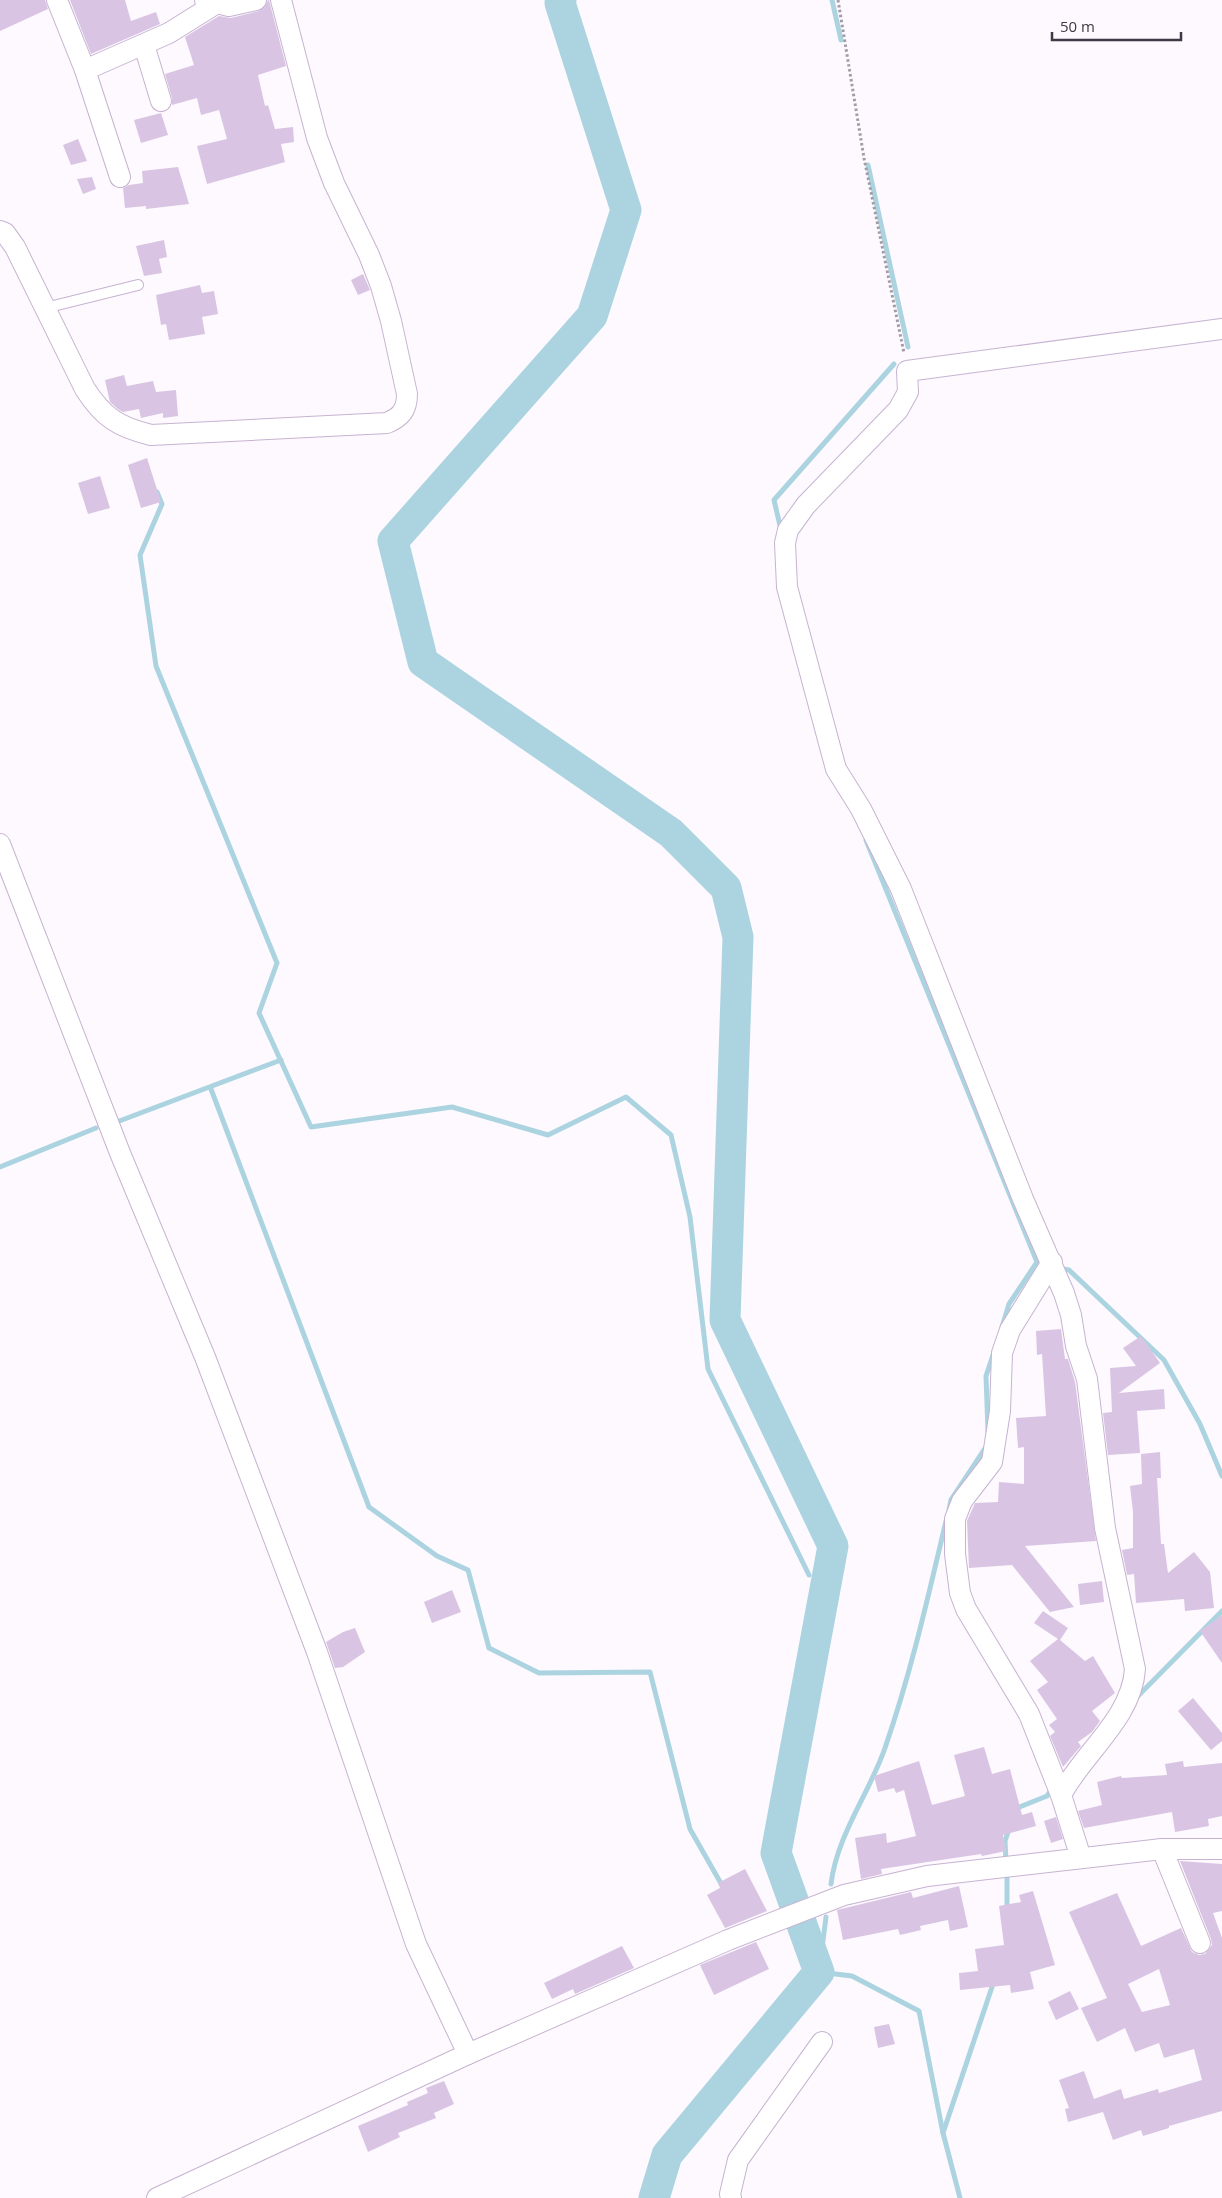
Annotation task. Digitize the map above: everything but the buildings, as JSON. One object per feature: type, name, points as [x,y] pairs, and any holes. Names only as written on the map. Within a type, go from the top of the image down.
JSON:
[{"type":"street","points":[[57,0],[86,70],[120,177]]},
{"type":"street","points":[[86,70],[169,32],[211,2],[230,6],[256,0]]},
{"type":"street","points":[[0,230],[5,233],[16,247],[85,389],[96,406],[109,418],[128,429],[151,434],[387,423],[397,419],[407,405],[407,394],[391,321],[381,286],[369,255],[334,184],[317,138],[281,0]]},
{"type":"street","points":[[144,44],[161,101]]},
{"type":"street","points":[[1061,1795],[1069,1781],[1114,1721],[1134,1685],[1135,1668],[1105,1528],[1087,1379],[1076,1346],[1070,1315],[1052,1262],[1023,1200],[901,889],[861,809],[836,769],[787,587],[785,543],[788,530],[806,505],[898,410],[908,392],[907,371],[1222,329]]},
{"type":"street","points":[[0,844],[120,1153],[205,1357],[233,1430],[316,1652],[416,1944],[468,2054]]},
{"type":"street","points":[[1052,1262],[1010,1330],[1002,1353],[1000,1410],[992,1462],[962,1501],[955,1519],[955,1554],[960,1593],[966,1609],[1029,1714],[1061,1795],[1081,1858]]},
{"type":"street","points":[[157,2198],[468,2054],[728,1940],[818,1905],[884,1884],[927,1876],[1162,1848],[1222,1849]]},
{"type":"street","points":[[1162,1848],[1200,1944]]},
{"type":"street","points":[[731,2198],[730,2194],[738,2160],[822,2042]]},
{"type":"lane","points":[[45,308],[138,284]]},
{"type":"path","points":[[838,0],[864,158],[907,371]]},
{"type":"waterway","points":[[561,0],[560,3],[626,210],[592,316],[393,541],[423,662],[671,833],[726,888],[738,937],[725,1320],[833,1546],[776,1853],[819,1972],[667,2155],[654,2198]]},
{"type":"waterway","points":[[832,0],[841,40]]},
{"type":"waterway","points":[[868,165],[908,347]]},
{"type":"waterway","points":[[781,530],[774,500],[894,364]]},
{"type":"waterway","points":[[157,492],[162,504],[140,555],[156,666],[277,963],[259,1013],[311,1127],[452,1107],[548,1135],[626,1097],[671,1135],[690,1217],[708,1369],[809,1575]]},
{"type":"waterway","points":[[866,840],[1037,1262],[1009,1304],[1002,1327]]},
{"type":"waterway","points":[[114,1123],[281,1060]]},
{"type":"waterway","points":[[211,1089],[369,1507],[437,1556],[468,1570],[489,1648],[539,1673],[650,1672],[690,1829],[723,1887]]},
{"type":"waterway","points":[[0,1167],[96,1128]]},
{"type":"waterway","points":[[1058,1268],[1069,1270],[1164,1360],[1200,1424],[1222,1476]]},
{"type":"waterway","points":[[988,1432],[986,1376],[994,1352]]},
{"type":"waterway","points":[[949,1510],[951,1500],[986,1447]]},
{"type":"waterway","points":[[831,1884],[834,1866],[840,1849],[885,1748],[903,1692],[946,1521]]},
{"type":"waterway","points":[[1135,1699],[1222,1611]]},
{"type":"waterway","points":[[1016,1812],[1017,1808],[1047,1796],[1053,1787]]},
{"type":"waterway","points":[[1006,1862],[1005,1841],[1009,1829]]},
{"type":"waterway","points":[[1007,1871],[1007,1910]]},
{"type":"waterway","points":[[826,1917],[819,1972],[852,1976],[919,2011],[943,2133]]},
{"type":"waterway","points":[[960,2198],[943,2133],[994,1981]]}]
